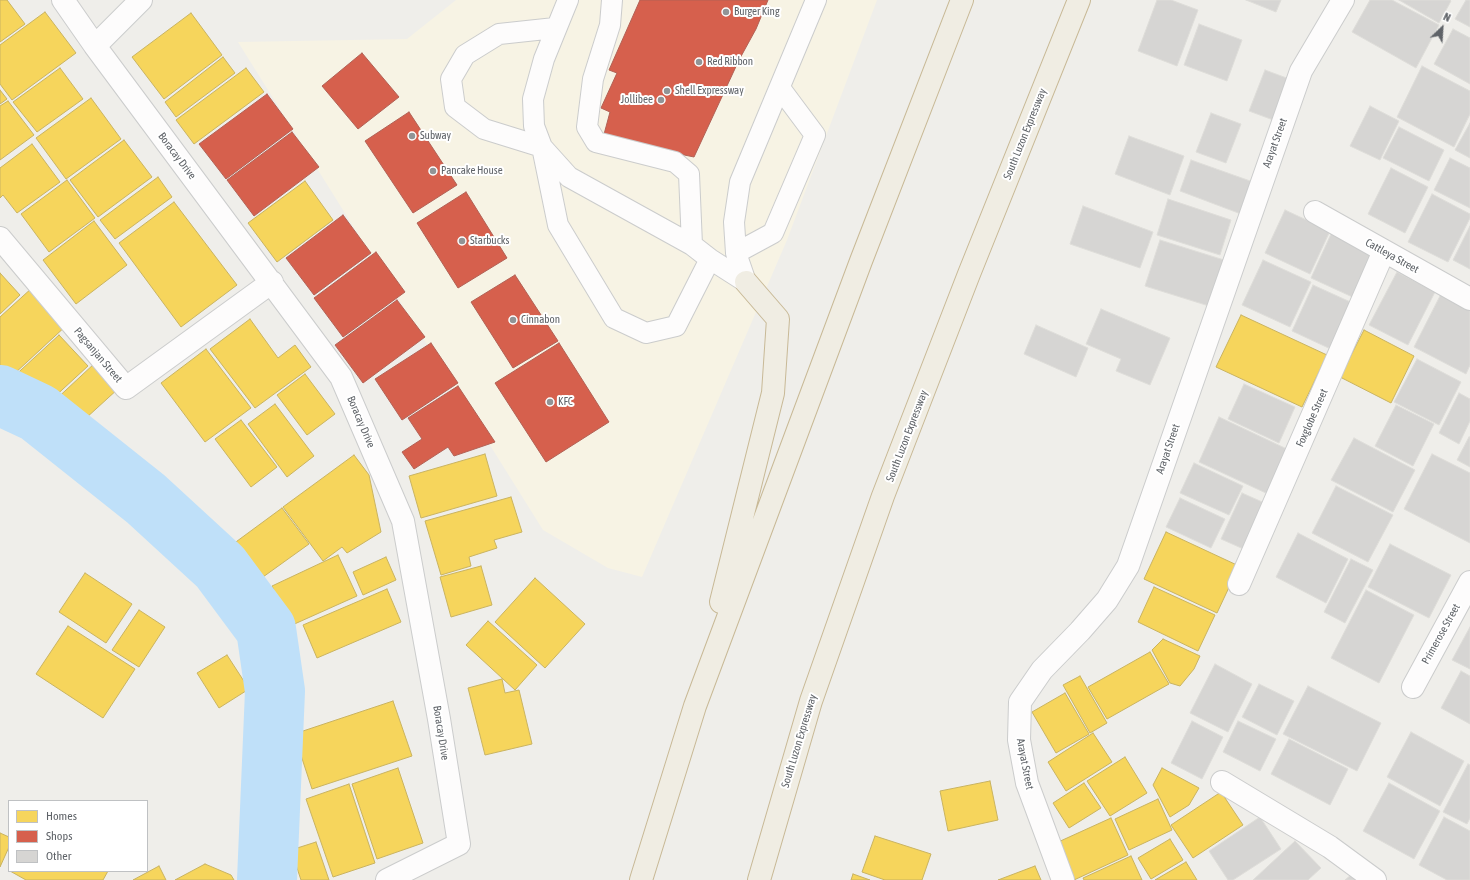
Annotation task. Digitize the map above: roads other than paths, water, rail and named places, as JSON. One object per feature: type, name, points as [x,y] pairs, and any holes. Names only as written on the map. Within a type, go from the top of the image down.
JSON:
[{"type":"highway","points":[[641,880],[695,706],[861,261],[962,0]]},
{"type":"highway","name":"South Luzon Expressway","points":[[759,880],[811,701],[883,496],[969,274],[1079,0]]},
{"type":"highway","points":[[695,706],[773,393],[778,319],[746,282]]},
{"type":"street","name":"Boracay Drive","points":[[63,0],[95,46],[272,282],[341,377],[403,521],[439,719],[459,844],[387,880]]},
{"type":"street","points":[[95,46],[140,0]]},
{"type":"street","name":"Arayat Street","points":[[1063,880],[1027,783],[1019,740],[1020,702],[1042,670],[1080,631],[1107,600],[1128,566],[1301,71],[1343,0]]},
{"type":"street","name":"Cattleya Street","points":[[1315,212],[1470,299]]},
{"type":"street","name":"Pagsanjan Street","points":[[0,238],[126,388],[272,282]]},
{"type":"street","name":"Foxglobe Street","points":[[1239,584],[1384,251]]},
{"type":"street","name":"Primerose Street","points":[[1413,686],[1470,582]]},
{"type":"street","points":[[1222,782],[1330,846],[1375,880]]},
{"type":"lane","points":[[568,0],[555,28],[544,59],[534,99],[534,126],[542,147],[558,225],[614,318],[646,333],[676,326],[710,259]]},
{"type":"lane","points":[[612,0],[610,25],[594,79],[587,127],[596,142],[675,162],[689,174],[692,246]]},
{"type":"lane","points":[[746,282],[736,253],[734,222],[740,182],[816,0]]},
{"type":"lane","points":[[555,28],[499,34],[465,55],[451,79],[455,107],[484,129],[542,147],[569,177],[692,246],[746,282]]},
{"type":"lane","points":[[736,253],[773,233],[815,135],[780,88]]},
{"type":"waterway","points":[[0,395],[38,413],[146,499],[220,567],[266,629],[275,691],[267,880]]},
{"type":"place","name":"Burger King","points":[[726,12]]},
{"type":"place","name":"Red Ribbon","points":[[699,62]]},
{"type":"place","name":"Shell Expressway","points":[[667,91]]},
{"type":"place","name":"Jollibee","points":[[661,100]]},
{"type":"place","name":"Subway","points":[[412,136]]},
{"type":"place","name":"Pancake House","points":[[433,171]]},
{"type":"place","name":"Starbucks","points":[[462,241]]},
{"type":"place","name":"Cinnabon","points":[[513,320]]},
{"type":"place","name":"KFC","points":[[550,402]]}]
